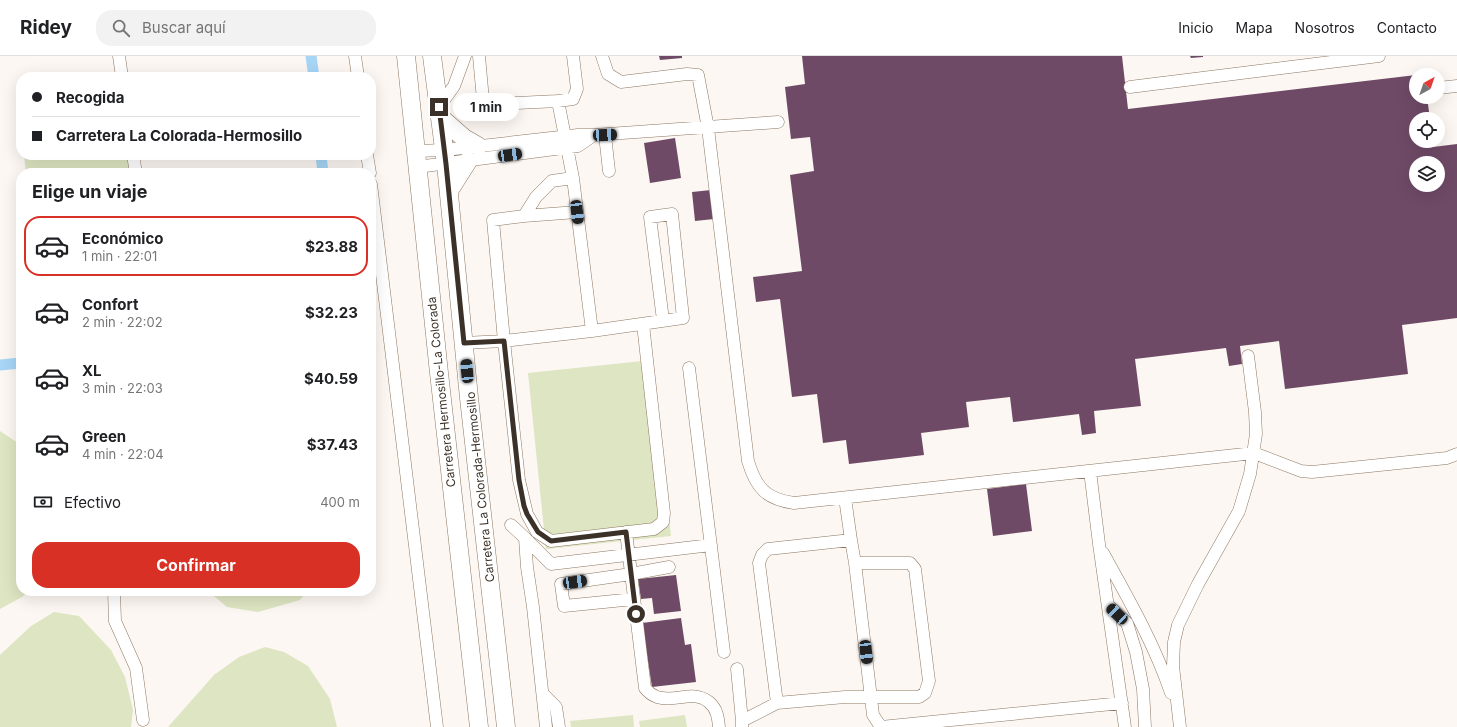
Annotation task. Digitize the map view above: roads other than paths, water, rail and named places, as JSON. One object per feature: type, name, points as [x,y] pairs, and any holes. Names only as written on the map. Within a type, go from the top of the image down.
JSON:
[{"type":"highway","name":"Carretera Hermosillo-La Colorada","points":[[406,56],[479,727]]},
{"type":"highway","name":"Carretera La Colorada-Hermosillo","points":[[432,56],[446,157],[464,343],[506,727]]},
{"type":"highway","points":[[440,112],[464,138],[478,146]]},
{"type":"highway","points":[[449,191],[468,161]]},
{"type":"lane","points":[[119,56],[121,72]]},
{"type":"lane","points":[[355,56],[357,72]]},
{"type":"lane","points":[[440,112],[454,86],[465,56]]},
{"type":"lane","points":[[479,56],[483,100],[486,105],[491,108],[517,103],[573,99],[577,89],[573,56]]},
{"type":"lane","points":[[602,56],[608,74],[621,82],[687,74],[698,75],[708,128],[748,461],[752,473],[759,485],[769,496],[779,501],[794,503],[845,498],[1254,453],[1291,468],[1312,472],[1447,458],[1457,454]]},
{"type":"lane","points":[[1130,87],[1379,56]]},
{"type":"lane","points":[[1445,87],[1457,86]]},
{"type":"lane","points":[[558,101],[573,178],[592,331]]},
{"type":"lane","points":[[416,159],[446,157],[468,161],[565,142],[578,135],[708,128],[778,122]]},
{"type":"lane","points":[[600,135],[609,171]]},
{"type":"lane","points":[[416,159],[446,157],[478,146],[565,142]]},
{"type":"lane","points":[[524,216],[536,197],[552,180],[573,178]]},
{"type":"lane","points":[[577,212],[493,220],[519,480],[527,514],[538,532],[551,541],[654,529],[663,522],[664,513],[643,324]]},
{"type":"lane","points":[[464,343],[504,341],[592,331],[683,318],[672,214],[650,217],[664,320]]},
{"type":"lane","points":[[376,225],[437,727]]},
{"type":"lane","points":[[1180,727],[1173,666],[1174,642],[1178,625],[1198,584],[1239,511],[1250,474],[1254,453],[1256,434],[1255,412],[1248,356]]},
{"type":"lane","points":[[689,368],[724,652]]},
{"type":"lane","points":[[1090,471],[1125,727]]},
{"type":"lane","points":[[845,498],[855,563],[872,696],[873,715],[881,727],[1122,708]]},
{"type":"lane","points":[[511,525],[551,564],[629,556],[711,545]]},
{"type":"lane","points":[[626,532],[645,688],[650,694],[665,699],[696,695],[703,698],[713,705],[718,715],[720,727]]},
{"type":"lane","points":[[525,538],[527,567],[546,727]]},
{"type":"lane","points":[[777,703],[759,563],[762,555],[768,549],[851,540]]},
{"type":"lane","points":[[1099,544],[1145,631],[1164,673],[1178,714]]},
{"type":"lane","points":[[736,668],[742,724],[777,703],[806,699],[872,696],[919,697],[925,693],[929,681],[915,569],[910,563],[855,563]]},
{"type":"lane","points":[[634,599],[564,606],[561,584],[669,567]]},
{"type":"lane","points":[[114,596],[115,621],[136,668],[143,720]]},
{"type":"lane","points":[[1108,605],[1127,623],[1136,652],[1143,688],[1145,727]]},
{"type":"lane","points":[[543,694],[556,707],[558,727]]},
{"type":"lane","points":[[1121,727],[1122,708]]},
{"type":"waterway","points":[[311,56],[313,72]]},
{"type":"waterway","points":[[322,160],[322,168]]},
{"type":"waterway","points":[[0,365],[16,363]]}]
